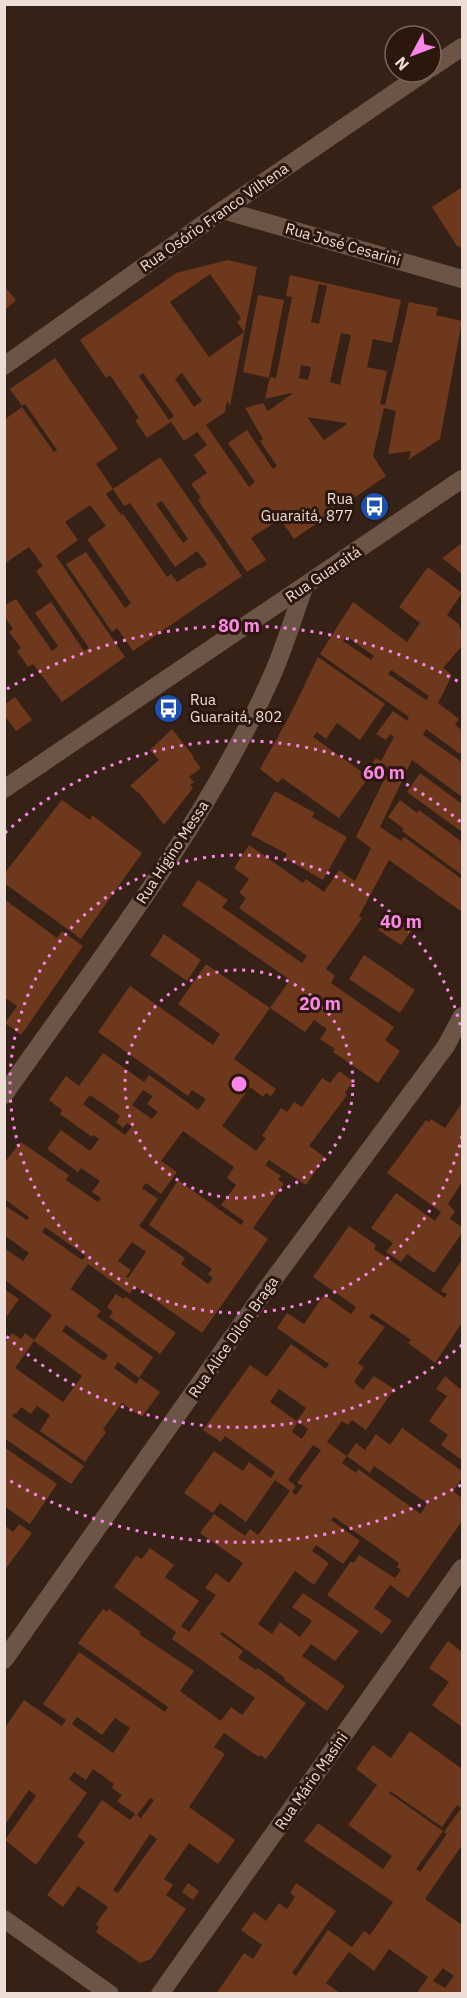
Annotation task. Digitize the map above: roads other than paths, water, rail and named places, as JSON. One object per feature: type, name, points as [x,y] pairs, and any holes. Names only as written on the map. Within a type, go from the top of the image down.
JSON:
[{"type":"street","points":[[443,60],[462,47]]},
{"type":"street","name":"Rua Osório Franco Vilhena","points":[[4,366],[223,210],[407,84]]},
{"type":"street","name":"Rua José Cesarini","points":[[223,210],[462,279]]},
{"type":"street","name":"Rua Guaraitá","points":[[4,789],[462,479]]},
{"type":"street","name":"Rua Higino Messa","points":[[4,1095],[164,867],[212,791],[271,678],[304,588]]},
{"type":"street","name":"Rua Alice Dilon Braga","points":[[4,1660],[265,1291],[446,1046],[462,1016]]},
{"type":"street","name":"Rua Mário Masini","points":[[160,1994],[462,1568]]},
{"type":"street","points":[[4,1919],[110,1994]]},
{"type":"place","name":"Rua Guaraitá, 877","points":[[374,507]]},
{"type":"place","name":"Rua Guaraitá, 802","points":[[169,708]]}]
